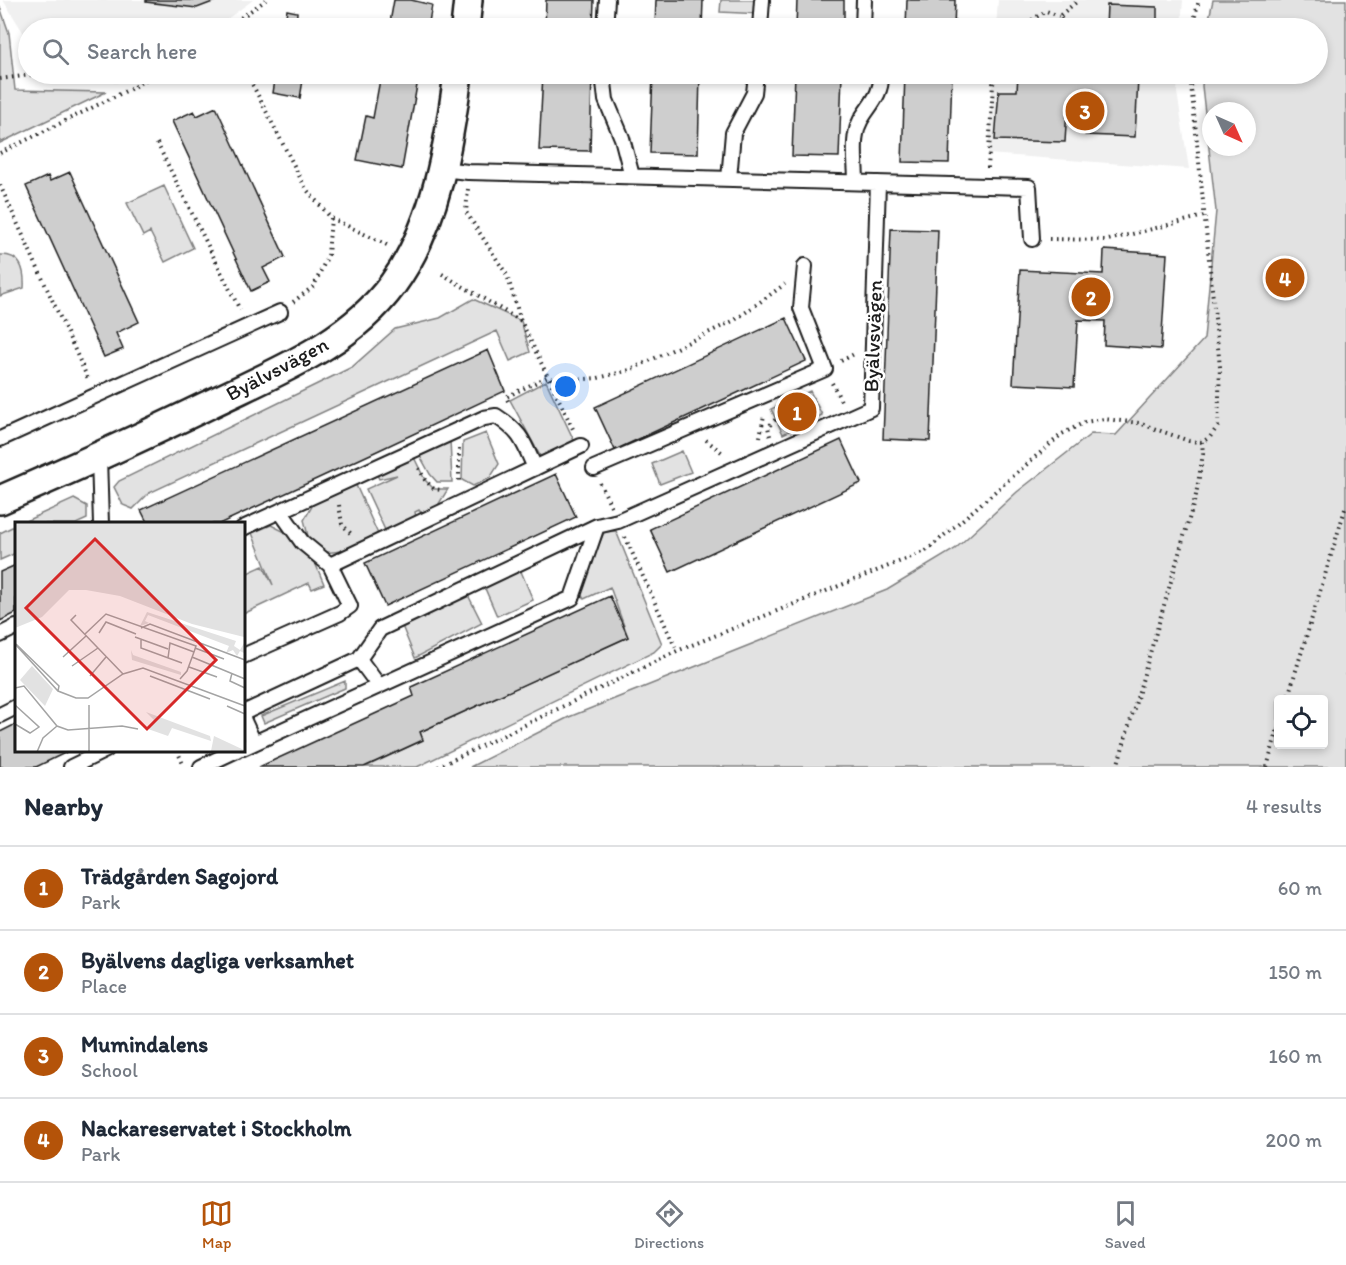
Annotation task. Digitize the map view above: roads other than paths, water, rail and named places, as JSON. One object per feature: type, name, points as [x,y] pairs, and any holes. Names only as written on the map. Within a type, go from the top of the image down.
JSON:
[{"type":"street","points":[[466,18],[468,0]]},
{"type":"street","name":"Byälvsvägen","points":[[0,500],[99,458],[320,351],[361,319],[393,284],[455,171],[451,127],[457,84]]},
{"type":"lane","points":[[606,18],[607,0]]},
{"type":"lane","points":[[761,18],[762,0]]},
{"type":"lane","points":[[863,18],[864,0]]},
{"type":"lane","points":[[604,84],[606,100],[622,138],[632,176]]},
{"type":"lane","points":[[729,179],[734,133],[754,93],[755,84]]},
{"type":"lane","points":[[856,182],[856,133],[865,113],[877,97],[881,84]]},
{"type":"lane","points":[[455,171],[1029,187],[1032,239]]},
{"type":"lane","name":"Byälvsvägen","points":[[359,659],[380,629],[597,526],[618,521],[871,408],[878,183]]},
{"type":"lane","points":[[594,468],[825,369],[801,308],[805,270]]},
{"type":"lane","points":[[0,439],[280,312]]},
{"type":"lane","points":[[244,528],[484,418],[496,416],[521,435],[535,468]]},
{"type":"lane","points":[[330,565],[581,446]]},
{"type":"lane","points":[[99,458],[101,522]]},
{"type":"lane","points":[[244,656],[340,613],[350,606],[330,565],[302,542],[280,511]]},
{"type":"lane","points":[[244,723],[249,745],[572,598],[597,526]]},
{"type":"lane","points":[[0,635],[15,628]]},
{"type":"lane","points":[[244,713],[359,659],[378,686]]},
{"type":"lane","points":[[0,715],[15,708]]},
{"type":"lane","points":[[70,767],[102,752]]},
{"type":"lane","points":[[201,767],[233,752]]},
{"type":"place","name":"Mumindalens","points":[[1085,111]]},
{"type":"place","name":"Nackareservatet i Stockholm","points":[[1285,278]]},
{"type":"place","name":"Byälvens dagliga verksamhet","points":[[1091,297]]},
{"type":"place","name":"Trädgården Sagojord","points":[[797,412]]}]
